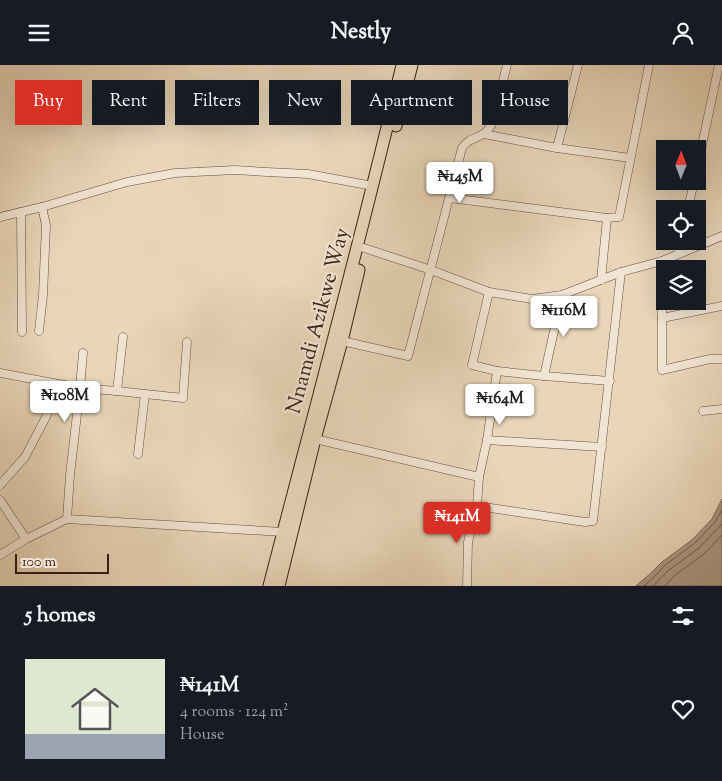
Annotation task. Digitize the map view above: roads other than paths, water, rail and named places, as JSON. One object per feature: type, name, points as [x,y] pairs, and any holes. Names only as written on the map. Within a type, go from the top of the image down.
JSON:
[{"type":"highway","name":"Nnamdi Azikwe Way","points":[[270,586],[337,322],[374,186],[402,65]]},
{"type":"highway","name":"Nnamdi Azikwe Way","points":[[279,586],[412,65]]},
{"type":"street","points":[[342,341],[408,356],[462,148],[469,140],[488,131],[492,124],[507,65]]},
{"type":"street","points":[[557,148],[578,65]]},
{"type":"street","points":[[450,198],[607,218],[619,217],[649,65]]},
{"type":"street","points":[[703,140],[719,65]]},
{"type":"street","points":[[484,134],[557,148],[630,158]]},
{"type":"street","points":[[0,217],[42,207],[126,182],[175,173],[234,170],[308,174],[374,186]]},
{"type":"street","points":[[38,331],[46,225],[42,207]]},
{"type":"street","points":[[21,212],[22,332]]},
{"type":"street","points":[[600,280],[607,218]]},
{"type":"street","points":[[664,260],[722,236]]},
{"type":"street","points":[[364,248],[489,292],[532,299],[562,295],[621,272],[656,263]]},
{"type":"street","points":[[678,254],[679,250]]},
{"type":"street","points":[[477,506],[585,522],[593,521],[621,272]]},
{"type":"street","points":[[489,292],[472,365],[497,371],[544,377],[610,381]]},
{"type":"street","points":[[544,377],[562,295]]},
{"type":"street","points":[[662,318],[722,306]]},
{"type":"street","points":[[662,310],[662,370],[710,359],[722,359]]},
{"type":"street","points":[[117,391],[123,337]]},
{"type":"street","points":[[0,373],[80,388],[183,398],[187,342]]},
{"type":"street","points":[[67,519],[83,353]]},
{"type":"street","points":[[467,586],[468,543],[477,506],[479,477],[487,440],[497,371]]},
{"type":"street","points":[[138,454],[145,394]]},
{"type":"street","points":[[703,411],[722,409]]},
{"type":"street","points":[[0,485],[25,457],[47,415]]},
{"type":"street","points":[[315,439],[479,477]]},
{"type":"street","points":[[487,440],[602,447]]},
{"type":"street","points":[[0,500],[26,539]]},
{"type":"street","points":[[0,555],[26,539],[67,519],[283,532]]},
{"type":"water","points":[[722,499],[722,586],[636,586],[662,562],[692,540],[712,519]]}]
